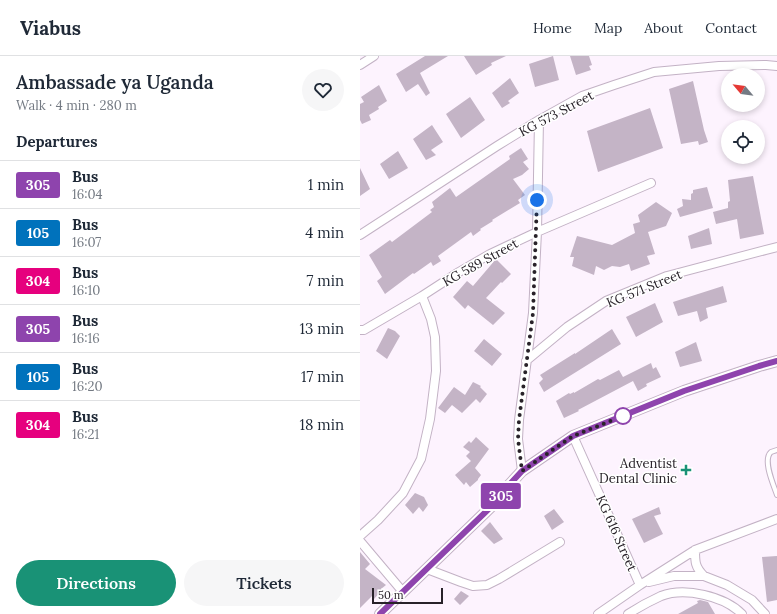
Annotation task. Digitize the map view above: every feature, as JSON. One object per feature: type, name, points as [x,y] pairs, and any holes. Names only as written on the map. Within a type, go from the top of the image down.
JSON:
[{"type":"street","points":[[360,65],[374,56]]},
{"type":"street","name":"KG 573 Street","points":[[360,235],[497,146],[582,96],[654,72],[719,66],[777,66]]},
{"type":"street","points":[[522,471],[518,439],[526,361],[533,313],[539,120]]},
{"type":"street","name":"KG 589 Street","points":[[360,330],[364,330],[490,254],[536,232],[651,183]]},
{"type":"street","name":"KG 571 Street","points":[[526,361],[567,327],[606,301],[667,276],[777,247]]},
{"type":"street","points":[[360,536],[378,520],[403,493],[421,459],[430,419],[436,371],[435,337],[431,319],[422,296]]},
{"type":"street","points":[[380,614],[497,501],[522,471],[573,436],[684,391],[777,361]]},
{"type":"street","name":"KG 616 Street","points":[[573,436],[640,585]]},
{"type":"street","points":[[598,614],[695,550],[777,519]]},
{"type":"street","points":[[360,540],[403,592]]},
{"type":"street","points":[[427,569],[473,586],[486,585],[499,579],[560,542]]},
{"type":"street","points":[[695,550],[695,563],[698,570],[704,576]]},
{"type":"street","points":[[640,585],[674,576],[704,576],[726,585],[752,600],[765,614]]},
{"type":"street","points":[[628,614],[662,596],[674,593],[688,593],[714,598],[726,602],[742,614]]},
{"type":"lane","points":[[777,450],[771,452],[768,457],[768,467],[777,496]]},
{"type":"building","points":[[425,56],[448,56],[420,73],[430,93],[426,96],[418,84],[406,92],[396,74]]},
{"type":"building","points":[[464,56],[506,56],[491,63],[492,65],[476,75]]},
{"type":"building","points":[[553,56],[559,80],[535,87],[529,64]]},
{"type":"building","points":[[570,56],[589,56],[592,65],[589,66],[591,70],[576,75]]},
{"type":"building","points":[[510,78],[519,93],[508,101],[510,103],[502,108],[492,93]]},
{"type":"building","points":[[693,81],[708,142],[699,145],[698,141],[681,144],[669,89]]},
{"type":"building","points":[[379,85],[387,101],[378,107],[379,109],[369,115],[371,120],[362,124],[360,120],[360,104],[364,102],[361,97]]},
{"type":"building","points":[[470,97],[485,120],[461,138],[446,114]]},
{"type":"building","points":[[650,108],[663,148],[598,172],[587,131]]},
{"type":"building","points":[[432,125],[443,142],[431,150],[436,155],[426,160],[413,139]]},
{"type":"building","points":[[521,148],[528,159],[523,162],[529,169],[522,175],[513,179],[525,195],[518,200],[520,203],[492,220],[493,221],[480,229],[481,230],[473,236],[471,232],[438,256],[441,261],[433,266],[431,262],[414,274],[413,273],[385,294],[377,281],[382,277],[369,255],[390,240],[392,242],[432,212],[430,210],[434,207],[432,202],[450,188],[456,197],[510,159],[509,156]]},
{"type":"building","points":[[398,151],[408,168],[389,179],[380,164]]},
{"type":"building","points":[[360,168],[370,189],[360,196]]},
{"type":"building","points":[[753,176],[764,234],[740,239],[737,219],[716,224],[713,212],[728,208],[728,202],[730,201],[728,180]]},
{"type":"building","points":[[707,187],[713,208],[680,217],[677,209],[683,206],[682,199],[691,200],[693,190]]},
{"type":"building","points":[[656,202],[672,213],[666,226],[648,232],[655,254],[647,256],[650,264],[631,271],[629,264],[620,267],[612,266],[604,270],[596,266],[594,275],[572,266],[574,257],[570,257],[577,236],[612,245],[635,233],[633,224],[640,222],[638,215]]},
{"type":"building","points":[[709,228],[712,244],[691,249],[688,236]]},
{"type":"building","points":[[496,259],[511,274],[486,298],[505,313],[493,325],[468,305],[465,309],[453,297],[467,281],[473,286]]},
{"type":"building","points":[[723,286],[727,302],[706,308],[708,318],[700,322],[697,311],[678,316],[673,302]]},
{"type":"building","points":[[655,303],[663,322],[636,337],[626,317]]},
{"type":"building","points":[[388,328],[395,331],[400,336],[387,359],[376,351]]},
{"type":"building","points":[[612,329],[621,344],[544,392],[539,383],[543,379],[540,375]]},
{"type":"building","points":[[484,339],[502,354],[492,366],[474,351]]},
{"type":"building","points":[[696,342],[702,361],[680,367],[675,352]]},
{"type":"building","points":[[651,363],[653,369],[656,367],[661,377],[646,384],[647,386],[638,391],[633,381],[564,418],[556,401],[569,393],[574,393],[598,379],[600,380],[619,370],[623,377]]},
{"type":"building","points":[[473,382],[481,386],[480,387],[487,394],[480,403],[476,399],[462,413],[452,405],[445,413],[438,408],[454,387],[465,395]]},
{"type":"building","points":[[476,437],[489,449],[475,468],[481,475],[470,487],[466,482],[464,485],[455,475],[471,461],[466,456],[470,452],[463,447],[469,441],[471,443]]},
{"type":"building","points":[[415,493],[424,497],[428,505],[423,512],[419,507],[413,514],[405,505]]},
{"type":"building","points":[[659,507],[661,514],[654,516],[663,534],[644,543],[632,519]]},
{"type":"building","points":[[554,509],[564,522],[552,530],[544,516]]},
{"type":"building","points":[[490,522],[503,539],[494,544],[481,531]]},
{"type":"building","points":[[360,552],[370,564],[365,569],[386,585],[374,599],[372,596],[360,608]]},
{"type":"building","points":[[777,556],[777,600],[767,602],[762,557]]},
{"type":"building","points":[[461,591],[469,596],[460,605],[454,599]]},
{"type":"building","points":[[700,600],[708,602],[715,614],[678,614],[698,603],[697,601]]},
{"type":"bus line","name":"305","points":[[380,614],[497,501],[522,471],[573,436],[684,391],[777,361]]},
{"type":"place","name":"Adventist Dental Clinic","points":[[686,470]]},
{"type":"route","points":[[537,200],[533,313],[519,420],[518,439],[522,471],[573,436],[628,414],[623,416]]}]
